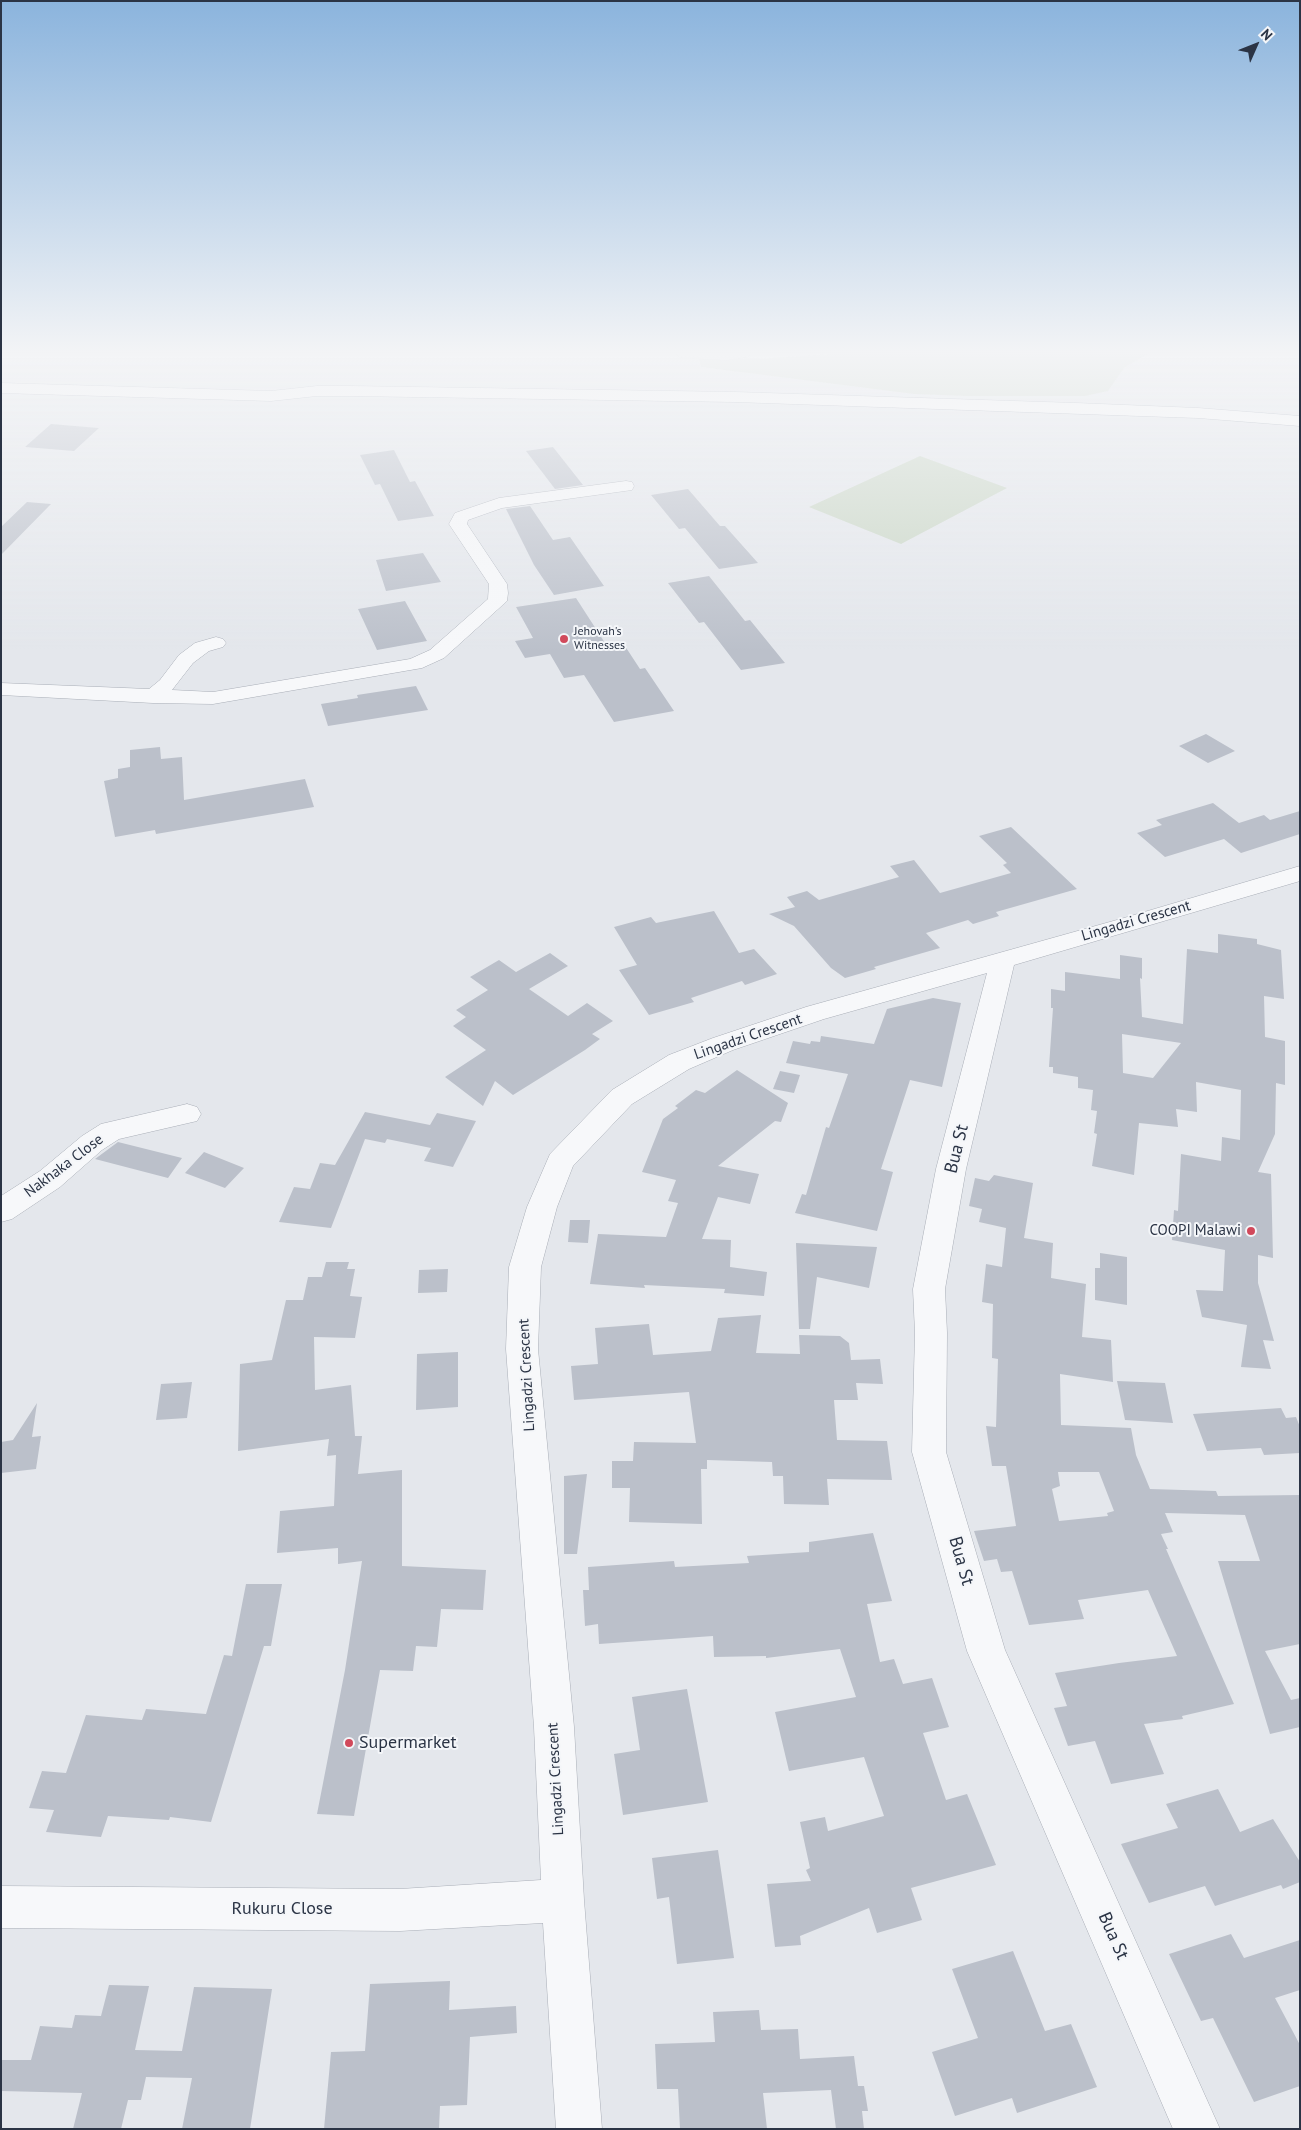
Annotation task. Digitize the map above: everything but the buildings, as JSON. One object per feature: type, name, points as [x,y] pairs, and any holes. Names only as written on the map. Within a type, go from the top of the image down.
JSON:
[{"type":"street","points":[[1,689],[153,697],[213,698],[415,664],[437,654],[497,602],[498,584],[458,524],[461,517],[499,503],[626,486]]},
{"type":"street","points":[[153,697],[167,684],[186,660],[202,647],[216,643]]},
{"type":"street","name":"Lingadzi Crescent","points":[[579,2129],[563,1900],[554,1727],[522,1349],[525,1267],[542,1207],[560,1161],[622,1097],[679,1062],[722,1044],[815,1013],[1133,923],[1300,872]]},
{"type":"street","name":"Bua St","points":[[1003,959],[951,1169],[929,1289],[931,1333],[929,1452],[986,1651],[1198,2129]]},
{"type":"street","name":"Nakhaka Close","points":[[1,1210],[50,1179],[92,1143],[111,1131],[187,1114]]},
{"type":"street","name":"Rukuru Close","points":[[1,1908],[400,1910],[563,1900]]},
{"type":"green space","points":[[920,456],[1007,488],[901,544],[809,507]]},
{"type":"place","name":"Jehovah's Witnesses","points":[[564,639]]},
{"type":"place","name":"COOPI Malawi","points":[[1251,1231]]},
{"type":"place","name":"Supermarket","points":[[349,1743]]}]
